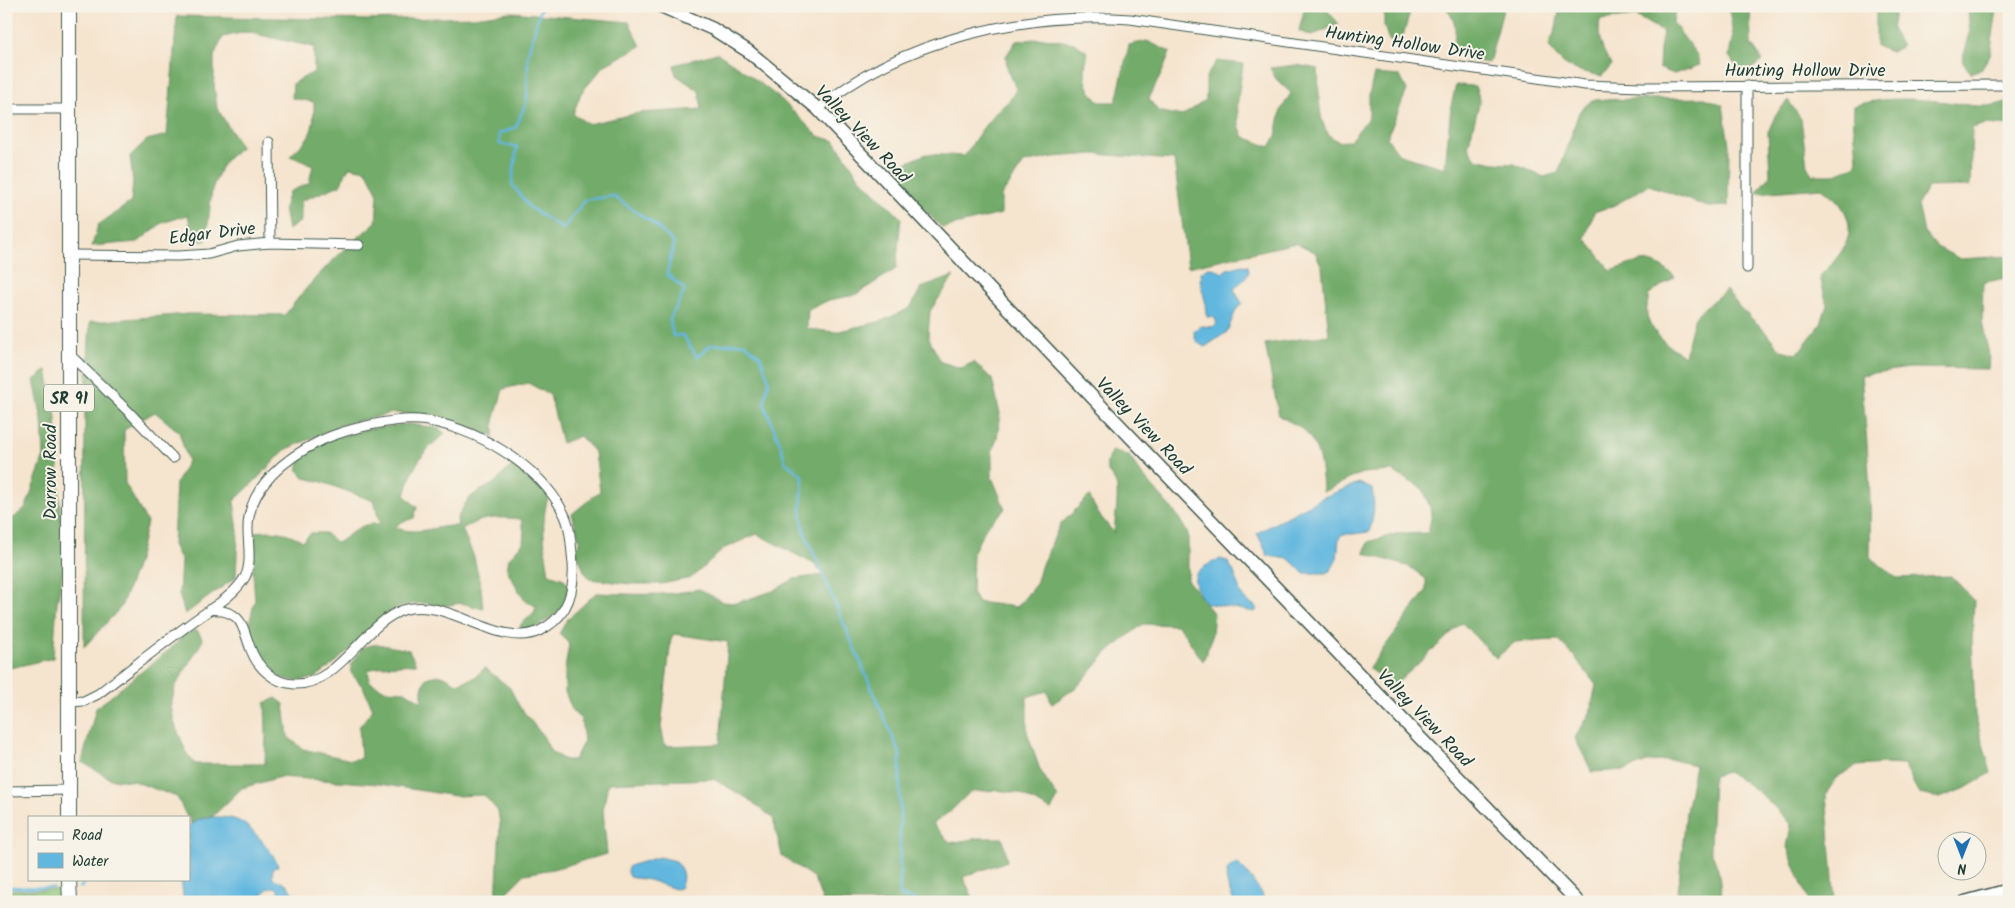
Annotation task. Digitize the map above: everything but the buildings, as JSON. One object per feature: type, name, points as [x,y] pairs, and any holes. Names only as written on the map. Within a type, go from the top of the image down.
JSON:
[{"type":"main road","name":"Darrow Road","points":[[69,6],[69,816]]},
{"type":"main road","name":"Valley View Road","points":[[661,6],[713,29],[748,51],[818,109],[1090,396],[1578,902]]},
{"type":"main road","points":[[69,880],[70,902]]},
{"type":"main road","points":[[1965,902],[2009,890]]},
{"type":"street","name":"Hunting Hollow Drive","points":[[818,109],[836,94],[867,75],[892,62],[948,40],[999,26],[1058,18],[1130,19],[1585,85],[1633,87],[2009,85]]},
{"type":"street","points":[[1747,86],[1747,268]]},
{"type":"street","points":[[6,109],[69,109]]},
{"type":"street","points":[[270,142],[270,243]]},
{"type":"street","name":"Edgar Drive","points":[[69,255],[179,256],[209,254],[238,246],[270,243],[359,245]]},
{"type":"street","points":[[69,354],[173,458]]},
{"type":"street","points":[[69,702],[84,701],[98,694],[210,609],[225,598],[246,576],[248,520],[252,503],[259,490],[290,458],[332,436],[404,420],[418,420],[460,430],[478,438],[521,464],[537,477],[554,497],[564,513],[568,525],[573,573],[572,591],[568,603],[557,620],[534,633],[512,635],[433,608],[406,608],[385,620],[320,678],[306,684],[289,684],[272,677],[258,663],[252,654],[246,631],[237,618],[222,610],[210,609]]},
{"type":"street","points":[[6,791],[69,790]]},
{"type":"green space","points":[[1305,6],[1328,6],[1327,10],[1339,24],[1311,36],[1299,31]]},
{"type":"green space","points":[[1384,6],[1412,6],[1401,42],[1389,41],[1384,26]]},
{"type":"green space","points":[[1445,6],[1504,6],[1489,63],[1471,60],[1452,49],[1455,27],[1452,17]]},
{"type":"green space","points":[[1560,6],[1685,6],[1675,8],[1673,23],[1697,55],[1700,65],[1674,74],[1659,68],[1663,32],[1636,16],[1600,20],[1599,33],[1601,44],[1605,55],[1612,65],[1602,76],[1571,68],[1554,54],[1549,46],[1556,28]]},
{"type":"green space","points":[[1718,6],[1750,6],[1751,44],[1763,61],[1742,75],[1729,56],[1733,35],[1729,10]]},
{"type":"green space","points":[[1843,6],[1896,6],[1892,29],[1902,46],[1891,52],[1876,46],[1876,10]]},
{"type":"green space","points":[[1962,6],[2005,6],[1997,10],[1990,55],[1981,69],[1971,73],[1962,61],[1970,33],[1968,11]]},
{"type":"green space","points":[[510,12],[629,22],[641,46],[605,65],[581,93],[573,114],[588,124],[639,113],[702,109],[699,91],[676,75],[674,65],[717,53],[783,101],[818,136],[835,141],[859,177],[901,218],[896,269],[855,295],[829,300],[808,310],[807,329],[835,332],[882,321],[910,308],[921,288],[954,276],[930,311],[928,337],[941,362],[961,368],[974,362],[992,379],[1000,414],[997,438],[992,452],[992,477],[1005,509],[986,527],[973,553],[972,592],[977,602],[1017,607],[1036,584],[1042,564],[1060,525],[1089,496],[1098,513],[1114,533],[1117,489],[1107,469],[1108,458],[1112,450],[1129,456],[1140,472],[1177,515],[1188,534],[1188,581],[1214,614],[1211,641],[1203,661],[1178,625],[1143,624],[1108,652],[1078,686],[1052,704],[1047,691],[1027,697],[1027,732],[1040,770],[1058,798],[1051,810],[1018,793],[997,790],[970,792],[954,808],[933,824],[950,843],[979,838],[1003,838],[1007,861],[963,877],[975,902],[823,902],[814,878],[782,856],[773,818],[747,798],[713,779],[608,783],[603,810],[607,854],[553,869],[525,874],[502,897],[502,902],[496,902],[500,824],[498,811],[484,795],[455,796],[379,784],[280,777],[242,788],[212,817],[200,819],[191,824],[190,816],[186,816],[177,797],[133,781],[111,779],[82,762],[96,708],[169,650],[185,634],[197,630],[203,640],[175,687],[171,706],[174,722],[187,754],[195,764],[265,764],[265,703],[276,698],[284,704],[288,737],[303,749],[351,760],[361,758],[359,727],[373,709],[363,687],[351,673],[352,663],[363,647],[377,644],[409,650],[416,664],[383,666],[368,670],[370,682],[385,690],[405,691],[422,702],[422,689],[426,678],[443,676],[457,684],[475,677],[485,668],[510,688],[519,706],[543,736],[551,752],[565,760],[574,760],[584,741],[581,719],[573,712],[565,692],[565,669],[569,644],[559,634],[567,620],[596,593],[661,594],[699,589],[723,602],[736,603],[773,591],[794,579],[823,575],[814,564],[757,534],[725,548],[691,578],[661,584],[631,584],[590,579],[584,571],[576,550],[580,541],[572,514],[600,491],[595,453],[580,436],[562,443],[550,395],[528,383],[503,389],[494,421],[494,436],[435,415],[393,413],[344,424],[285,450],[234,501],[238,531],[236,577],[185,614],[179,594],[181,561],[173,545],[176,483],[188,461],[179,432],[155,412],[124,430],[125,483],[147,522],[138,561],[121,607],[84,647],[85,411],[90,322],[188,314],[285,315],[328,266],[376,222],[378,194],[366,170],[349,167],[340,185],[301,201],[301,221],[288,230],[284,208],[289,192],[309,183],[313,165],[290,156],[310,133],[314,112],[314,102],[292,98],[293,83],[314,72],[314,47],[246,32],[223,37],[214,56],[214,84],[217,108],[241,147],[223,163],[212,189],[206,241],[194,242],[188,215],[162,223],[138,242],[92,246],[98,225],[131,202],[133,182],[130,156],[147,140],[167,135],[177,16],[368,20],[474,17]],"holes":[[[674,634],[728,642],[720,744],[665,746],[661,727],[671,639]]]},
{"type":"green space","points":[[1044,38],[1074,43],[1088,52],[1085,66],[1087,84],[1099,102],[1116,102],[1129,45],[1147,41],[1170,52],[1149,99],[1158,111],[1182,116],[1206,100],[1206,77],[1217,61],[1243,64],[1238,101],[1240,129],[1244,137],[1270,147],[1276,136],[1281,110],[1291,93],[1276,79],[1270,68],[1297,65],[1318,69],[1322,120],[1325,129],[1338,141],[1350,141],[1369,117],[1369,95],[1374,74],[1400,76],[1407,90],[1387,138],[1400,155],[1445,168],[1451,106],[1456,85],[1475,86],[1480,100],[1468,147],[1476,159],[1494,163],[1514,164],[1544,177],[1558,173],[1579,112],[1592,100],[1705,98],[1723,105],[1729,145],[1728,206],[1708,207],[1649,185],[1615,205],[1594,212],[1585,238],[1611,271],[1637,262],[1651,262],[1675,277],[1649,294],[1647,315],[1652,328],[1657,334],[1685,356],[1694,319],[1699,312],[1726,290],[1741,309],[1761,327],[1781,350],[1797,354],[1821,324],[1827,305],[1820,276],[1835,261],[1846,244],[1849,235],[1849,225],[1846,215],[1840,204],[1822,188],[1756,193],[1770,175],[1768,132],[1776,114],[1788,100],[1801,119],[1807,166],[1812,175],[1833,175],[1857,165],[1854,106],[1900,99],[1978,106],[2000,104],[2009,101],[2009,126],[1987,124],[1972,128],[1970,186],[1928,187],[1918,204],[1924,233],[1937,247],[1960,259],[2009,256],[2009,277],[1983,283],[1982,322],[1989,355],[1988,369],[1909,368],[1861,375],[1868,466],[1870,557],[1897,578],[1951,576],[1974,600],[1972,639],[1975,715],[1991,773],[1964,789],[1939,798],[1919,794],[1904,765],[1857,766],[1837,777],[1826,794],[1835,902],[1809,902],[1787,847],[1791,825],[1777,809],[1754,789],[1727,772],[1713,776],[1710,848],[1718,869],[1723,902],[1677,902],[1686,812],[1695,765],[1674,760],[1647,762],[1626,770],[1592,772],[1575,738],[1590,713],[1596,685],[1574,656],[1558,640],[1515,642],[1496,658],[1462,623],[1394,686],[1369,668],[1426,591],[1426,579],[1410,567],[1364,553],[1368,542],[1396,534],[1428,533],[1432,513],[1423,489],[1392,471],[1362,473],[1323,492],[1321,467],[1317,450],[1309,436],[1294,424],[1279,416],[1265,344],[1329,335],[1322,267],[1315,252],[1296,243],[1188,267],[1174,160],[1095,154],[1053,157],[1024,163],[1001,196],[1001,214],[942,228],[892,176],[894,168],[926,154],[965,156],[985,125],[1008,101],[1016,89],[1007,67],[1006,56],[1016,41]]},
{"type":"green space","points":[[47,370],[56,418],[61,530],[65,559],[57,603],[53,658],[6,669],[6,521],[15,517],[26,507],[44,456],[42,420],[34,380]]},
{"type":"green space","points":[[408,424],[439,428],[445,434],[423,454],[411,476],[405,496],[417,507],[414,518],[401,522],[395,527],[403,530],[419,531],[458,526],[457,518],[469,498],[494,483],[515,463],[543,488],[548,498],[544,527],[549,574],[564,579],[569,586],[565,603],[552,617],[534,628],[524,631],[520,625],[534,613],[536,606],[525,601],[507,570],[509,558],[523,543],[524,531],[521,519],[497,518],[484,520],[462,529],[474,557],[481,587],[483,609],[461,603],[443,606],[426,603],[409,604],[392,610],[336,662],[315,678],[296,681],[281,678],[270,671],[261,659],[252,639],[250,620],[255,600],[252,560],[255,532],[280,532],[303,541],[311,533],[325,533],[337,543],[362,526],[380,524],[374,501],[322,482],[305,478],[297,469],[307,452],[330,440],[356,432]]},
{"type":"green space","points":[[6,890],[69,890],[70,902],[6,902]]},
{"type":"water","points":[[1243,265],[1248,266],[1248,274],[1234,290],[1242,303],[1236,310],[1227,332],[1205,347],[1196,341],[1194,330],[1202,326],[1213,327],[1217,323],[1214,317],[1207,317],[1200,278],[1201,272],[1212,268],[1222,273],[1227,269]]},
{"type":"water","points":[[1359,483],[1372,489],[1374,511],[1369,532],[1343,534],[1339,538],[1337,559],[1331,570],[1326,573],[1303,573],[1289,559],[1268,556],[1257,533],[1324,497]]},
{"type":"water","points":[[1220,559],[1227,561],[1234,572],[1240,592],[1244,599],[1255,606],[1257,610],[1255,612],[1205,603],[1196,587],[1196,576],[1203,567]]},
{"type":"water","points":[[212,817],[229,818],[239,821],[256,834],[272,854],[278,866],[273,868],[272,878],[287,884],[294,896],[293,902],[280,902],[279,891],[275,887],[269,888],[265,892],[261,902],[184,902],[181,880],[190,880],[190,825],[200,819]]},
{"type":"water","points":[[659,857],[676,861],[682,874],[680,888],[675,889],[649,880],[629,877],[627,870],[629,866]]},
{"type":"water","points":[[1237,863],[1253,881],[1266,902],[1234,902],[1226,875],[1231,866]]},
{"type":"waterway","points":[[544,6],[540,10],[528,53],[527,100],[516,127],[499,134],[500,144],[517,147],[512,184],[529,207],[563,229],[585,200],[613,196],[654,224],[674,243],[667,274],[685,290],[670,319],[673,336],[683,335],[697,357],[711,345],[744,343],[760,356],[769,380],[764,404],[781,446],[785,462],[803,476],[801,511],[804,531],[900,754],[900,896],[923,902]]},
{"type":"waterway","points":[[79,887],[82,887],[83,880]]},
{"type":"waterway","points":[[6,887],[53,888]]}]
